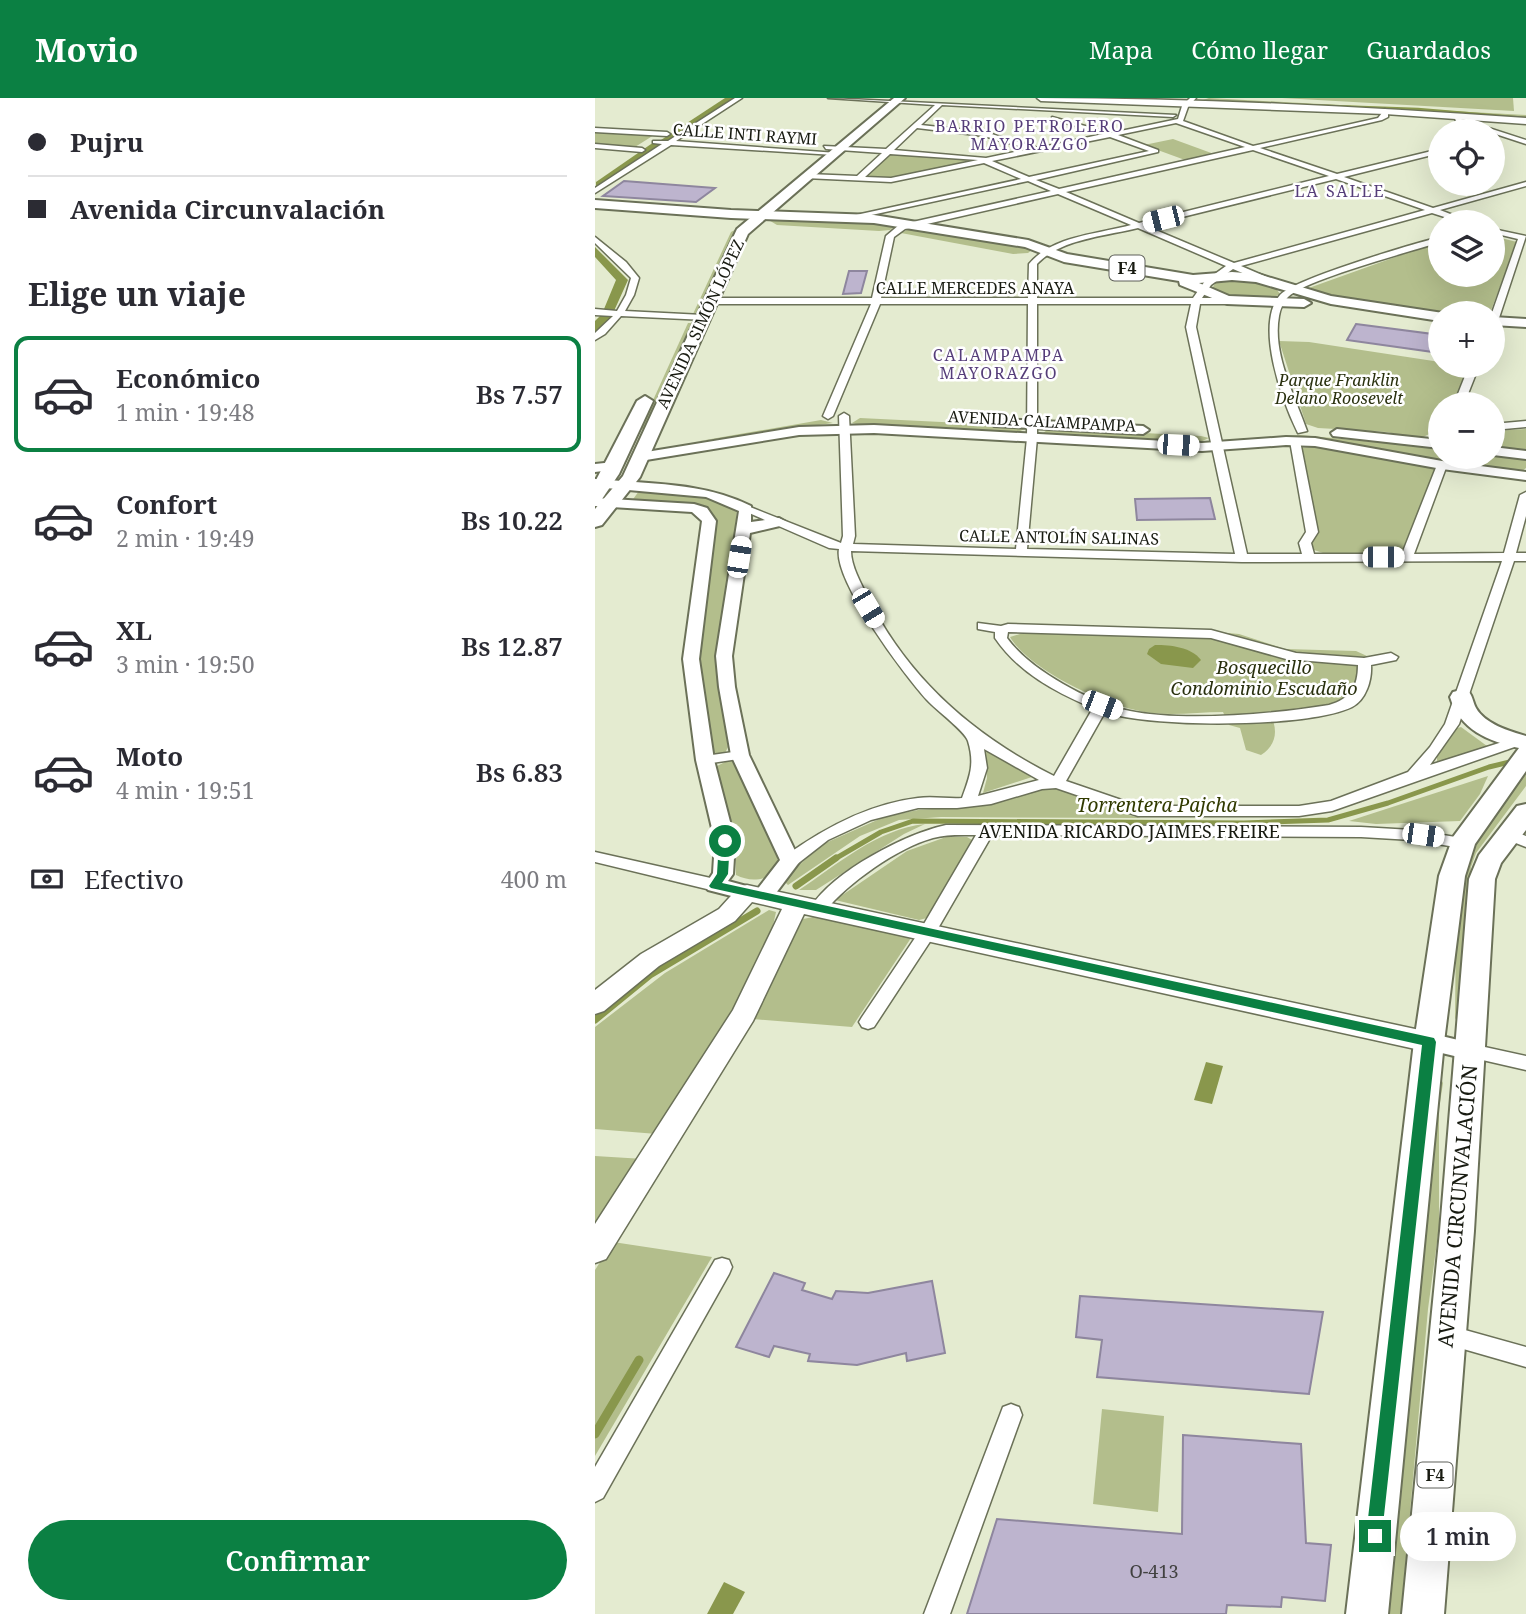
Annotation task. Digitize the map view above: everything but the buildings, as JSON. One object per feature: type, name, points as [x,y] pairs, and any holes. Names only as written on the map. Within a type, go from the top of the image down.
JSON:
[{"type":"main road","points":[[1041,98],[1190,101],[1526,121]]},
{"type":"main road","points":[[1242,98],[1526,113]]},
{"type":"main road","name":"AVENIDA SIMÓN LÓPEZ","points":[[600,494],[625,487],[749,218],[891,100]]},
{"type":"main road","name":"AVENIDA SIMÓN LÓPEZ","points":[[708,269],[726,232],[808,176],[830,150]]},
{"type":"main road","name":"F4","points":[[595,204],[855,230],[955,247]]},
{"type":"main road","name":"F4","points":[[595,210],[749,218],[856,217],[1028,244],[1040,255]]},
{"type":"main road","name":"F4","points":[[1018,257],[1040,255],[1189,283],[1207,284],[1241,276],[1266,280],[1291,290],[1331,300],[1428,315]]},
{"type":"main road","name":"F4","points":[[1207,284],[1219,298],[1280,301],[1428,321]]},
{"type":"main road","points":[[1505,323],[1526,323]]},
{"type":"main road","points":[[1505,326],[1526,330]]},
{"type":"main road","name":"AVENIDA SIMÓN LÓPEZ","points":[[595,521],[600,494],[654,381]]},
{"type":"main road","points":[[1367,1614],[1429,1042],[1452,876],[1462,843],[1521,751],[1471,719],[1463,708],[1461,697]]},
{"type":"main road","name":"AVENIDA CIRCUNVALACIÓN","points":[[1423,1614],[1471,1051],[1482,879],[1488,861],[1517,838],[1526,812]]},
{"type":"main road","points":[[755,895],[1429,1042]]},
{"type":"main road","name":"AVENIDA RICARDO JAIMES FREIRE","points":[[595,1004],[650,960],[727,915],[755,895]]},
{"type":"main road","points":[[595,1250],[744,1014],[808,905]]},
{"type":"street","points":[[595,191],[724,98]]},
{"type":"street","points":[[667,138],[739,98]]},
{"type":"street","points":[[831,98],[1182,116]]},
{"type":"street","points":[[1058,119],[1073,100]]},
{"type":"street","points":[[808,176],[891,180],[1181,120],[1190,101]]},
{"type":"street","points":[[858,179],[940,104]]},
{"type":"street","points":[[979,107],[1058,119],[1111,134],[1187,162]]},
{"type":"street","points":[[828,416],[875,302],[890,236],[909,224],[1385,117],[1385,111]]},
{"type":"street","points":[[1176,121],[1431,210],[1526,184]]},
{"type":"street","points":[[915,126],[985,134],[1039,150]]},
{"type":"street","name":"CALLE INTI RAYMI","points":[[595,130],[667,138],[985,161]]},
{"type":"street","points":[[1505,135],[1526,142]]},
{"type":"street","name":"CALLE INTI RAYMI","points":[[642,150],[667,138]]},
{"type":"street","points":[[595,146],[642,150]]},
{"type":"street","points":[[618,165],[642,150]]},
{"type":"street","points":[[856,217],[1156,151]]},
{"type":"street","points":[[1021,554],[1032,431],[1033,264],[1040,255],[1058,246],[1138,225],[1428,154]]},
{"type":"street","points":[[985,161],[1266,280]]},
{"type":"street","points":[[1242,558],[1191,327],[1193,303],[1207,284],[1233,266],[1428,211]]},
{"type":"street","points":[[1501,301],[1525,238],[1505,234]]},
{"type":"street","points":[[595,239],[635,278],[634,287],[618,314],[595,337]]},
{"type":"street","points":[[1309,558],[1305,543],[1312,532],[1299,436],[1272,339],[1280,301],[1291,290],[1428,243]]},
{"type":"street","name":"CALLE MERCEDES ANAYA","points":[[711,302],[1238,301]]},
{"type":"street","points":[[595,312],[703,318]]},
{"type":"street","name":"AVENIDA CALAMPAMPA","points":[[640,457],[689,444],[828,416],[844,422]]},
{"type":"street","points":[[844,422],[849,536],[844,554],[846,562],[895,652],[921,686],[974,736],[1057,783],[1102,705]]},
{"type":"street","name":"AVENIDA CALAMPAMPA","points":[[628,437],[648,437],[689,444],[799,432],[844,422],[1216,440],[1299,436],[1428,443]]},
{"type":"street","points":[[1505,426],[1526,424]]},
{"type":"street","name":"AVENIDA CALAMPAMPA","points":[[1299,436],[1428,462]]},
{"type":"street","points":[[1505,452],[1526,455]]},
{"type":"street","points":[[595,468],[614,466]]},
{"type":"street","points":[[1407,557],[1440,469]]},
{"type":"street","name":"AVENIDA CALAMPAMPA","points":[[1473,469],[1526,476]]},
{"type":"street","name":"CALLE ANTOLÍN SALINAS","points":[[625,487],[706,493],[722,497],[846,548],[1242,558],[1526,557]]},
{"type":"street","points":[[600,494],[694,508],[702,511],[709,521],[691,659],[705,760],[725,841],[723,874],[715,886]]},
{"type":"street","points":[[1412,776],[1435,750],[1452,724],[1509,557],[1526,495]]},
{"type":"street","points":[[746,509],[724,656],[740,755],[790,860]]},
{"type":"street","points":[[744,530],[759,524],[779,522]]},
{"type":"street","points":[[983,626],[1002,631]]},
{"type":"street","points":[[1364,662],[1366,671],[1357,695],[1346,705],[1325,710],[1251,718],[1164,718],[1128,715],[1102,705],[1024,665],[999,633],[1008,628],[1211,634],[1231,637],[1287,655],[1364,662],[1391,657]]},
{"type":"street","points":[[968,802],[980,768],[974,736]]},
{"type":"street","name":"AVENIDA RICARDO JAIMES FREIRE","points":[[755,895],[790,860],[824,836],[866,816],[918,803],[991,799],[1041,784],[1057,783],[1138,811],[1288,811],[1332,806],[1412,776],[1521,751]]},
{"type":"street","points":[[705,760],[740,755]]},
{"type":"street","name":"AVENIDA RICARDO JAIMES FREIRE","points":[[808,905],[829,895],[910,839],[946,830],[1374,830],[1437,837],[1462,843]]},
{"type":"street","points":[[868,1022],[927,933],[987,830]]},
{"type":"street","points":[[595,857],[755,895]]},
{"type":"street","points":[[1429,1042],[1526,1063]]},
{"type":"street","points":[[595,1490],[722,1267]]},
{"type":"street","points":[[1447,1335],[1526,1357]]},
{"type":"street","points":[[937,1614],[1011,1415]]},
{"type":"green space","points":[[1209,98],[1526,115],[1526,120],[1197,102]]},
{"type":"green space","points":[[1282,98],[1513,98],[1514,111]]},
{"type":"green space","points":[[595,131],[654,135],[635,147],[595,145]]},
{"type":"green space","points":[[1173,139],[1214,154],[1185,160],[1144,145]]},
{"type":"green space","points":[[890,154],[978,160],[892,179],[864,178]]},
{"type":"green space","points":[[767,219],[848,219],[894,227],[879,231],[777,225]]},
{"type":"green space","points":[[740,227],[698,313],[693,314],[731,232]]},
{"type":"green space","points":[[911,228],[1024,246],[1032,250],[1028,253],[1013,254],[901,233]]},
{"type":"green space","points":[[1505,239],[1517,242],[1505,274]]},
{"type":"green space","points":[[1428,245],[1428,287],[1500,287],[1495,301],[1428,301],[1428,312],[1328,297],[1306,289]]},
{"type":"green space","points":[[1237,277],[1275,287],[1280,294],[1264,299],[1245,300],[1212,289],[1216,281]]},
{"type":"green space","points":[[688,323],[693,323],[645,429],[640,429]]},
{"type":"green space","name":"Parque Franklin Delano Roosevelt","points":[[1279,341],[1309,342],[1428,360],[1428,378],[1464,378],[1458,392],[1428,392],[1428,435],[1423,437],[1318,428],[1306,424]]},
{"type":"green space","points":[[860,418],[1027,428],[1018,432],[852,423]]},
{"type":"green space","points":[[821,420],[833,423],[694,442]]},
{"type":"green space","points":[[1050,428],[1209,438],[1200,442],[1043,433]]},
{"type":"green space","points":[[1526,429],[1526,451],[1505,449],[1505,430]]},
{"type":"green space","points":[[1300,435],[1428,447],[1428,460],[1328,440],[1223,440]]},
{"type":"green space","name":"Parque Franklin Delano Roosevelt","points":[[1326,446],[1435,469],[1401,553],[1323,553],[1311,549],[1298,448]]},
{"type":"green space","points":[[1505,456],[1526,459],[1526,468],[1521,472],[1495,469],[1505,469]]},
{"type":"green space","points":[[639,491],[704,496],[727,504],[737,511],[719,668],[719,687],[728,747],[725,753],[713,755],[697,658],[714,520],[704,507],[631,502]]},
{"type":"green space","name":"Bosquecillo Condominio Escudaño","points":[[1173,630],[1239,634],[1285,649],[1356,651],[1367,656],[1371,664],[1370,676],[1342,703],[1269,712],[1275,735],[1271,746],[1261,755],[1246,750],[1240,728],[1229,725],[1223,712],[1161,714],[1116,704],[1074,687],[1035,663],[1010,637],[1023,633],[1169,637]]},
{"type":"green space","points":[[1461,727],[1487,746],[1437,763],[1437,756],[1454,729]]},
{"type":"green space","points":[[986,749],[1032,777],[983,793],[987,778]]},
{"type":"green space","points":[[729,760],[735,762],[775,844],[777,871],[762,879],[746,879],[736,875],[735,846],[715,767]]},
{"type":"green space","points":[[1526,770],[1526,786],[1476,853],[1471,867],[1459,1025],[1455,1018],[1456,925],[1468,849]]},
{"type":"green space","points":[[1488,776],[1480,794],[1460,821],[1376,824],[1349,821]]},
{"type":"green space","points":[[1043,788],[1067,792],[1141,818],[941,817],[899,820],[860,836],[788,885],[783,880],[821,845],[884,817],[918,810],[989,805]]},
{"type":"green space","points":[[925,824],[904,834],[816,890],[799,890],[874,840],[907,827]]},
{"type":"green space","points":[[946,837],[967,837],[972,840],[927,918],[919,920],[835,900],[907,851]]},
{"type":"green space","points":[[769,910],[776,912],[768,941],[743,999],[710,1055],[657,1134],[595,1129],[595,1027],[665,973]]},
{"type":"green space","points":[[813,917],[911,938],[852,1027],[753,1019],[803,919]]},
{"type":"green space","points":[[1438,1073],[1443,1083],[1439,1109],[1439,1227],[1428,1309],[1401,1614],[1384,1614]]},
{"type":"green space","points":[[595,1156],[644,1159],[595,1229]]},
{"type":"green space","points":[[613,1242],[712,1257],[595,1456],[595,1270]]},
{"type":"green space","points":[[1102,1409],[1164,1416],[1158,1512],[1093,1504]]},
{"type":"shaded area","points":[[1155,645],[1174,646],[1201,660],[1193,668],[1161,664],[1147,654]]},
{"type":"shaded area","points":[[1206,1062],[1223,1066],[1212,1104],[1194,1100]]},
{"type":"shaded area","points":[[724,1582],[745,1592],[733,1614],[707,1614]]},
{"type":"waterway","points":[[665,140],[731,98]]},
{"type":"waterway","points":[[1097,98],[1142,99]]},
{"type":"waterway","points":[[1276,104],[1418,109],[1526,118]]},
{"type":"waterway","points":[[599,184],[657,144]]},
{"type":"waterway","points":[[595,250],[622,280],[610,309]]},
{"type":"waterway","points":[[595,328],[606,317]]},
{"type":"waterway","name":"Torrentera Pajcha","points":[[834,860],[881,832],[913,821],[1244,823],[1328,820],[1388,803],[1489,767],[1526,758]]},
{"type":"waterway","name":"Torrentera Pajcha","points":[[796,886],[834,860]]},
{"type":"waterway","name":"Torrentera Pajcha","points":[[595,1020],[650,975],[757,911]]},
{"type":"waterway","points":[[595,1434],[639,1360]]},
{"type":"district","name":"BARRIO PETROLERO MAYORAZGO","points":[[1030,135]]},
{"type":"district","name":"LA SALLE","points":[[1340,191]]},
{"type":"district","name":"CALAMPAMPA MAYORAZGO","points":[[999,364]]},
{"type":"route","points":[[725,841],[723,874],[715,886],[1429,1042],[1375,1536]]}]
